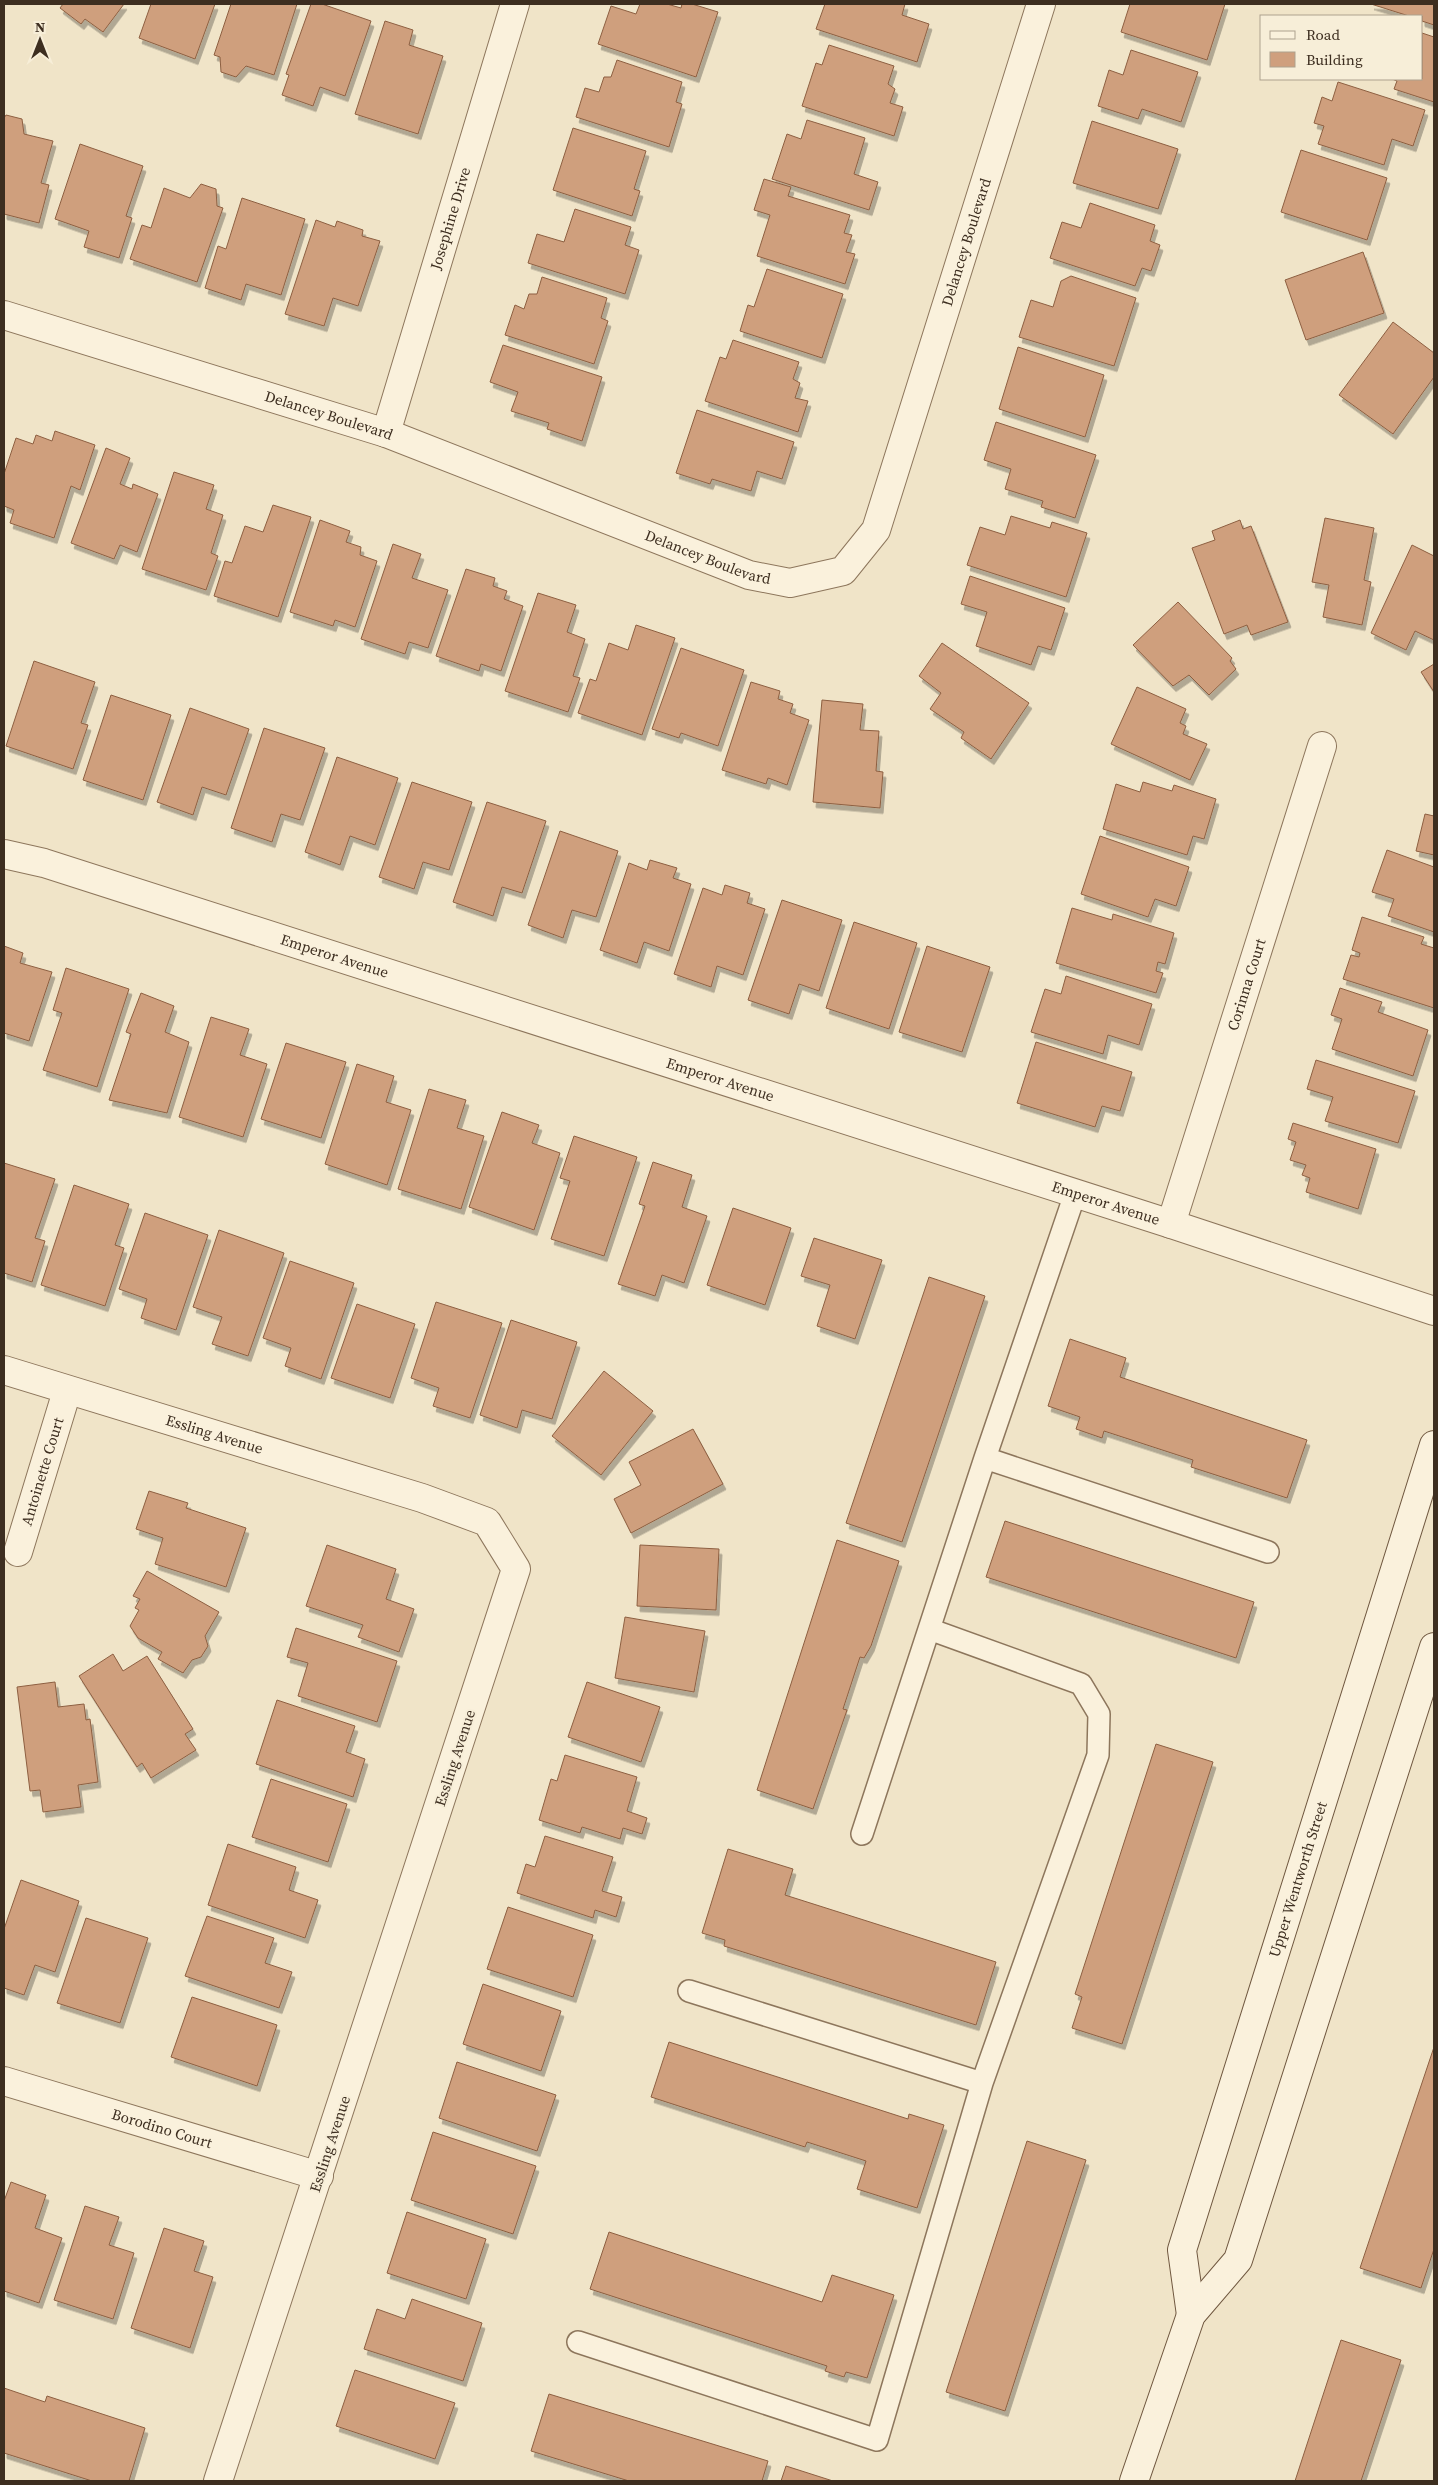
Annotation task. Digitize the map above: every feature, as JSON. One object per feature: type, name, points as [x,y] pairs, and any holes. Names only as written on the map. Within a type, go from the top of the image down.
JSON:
[{"type":"street","name":"Josephine Drive","points":[[386,433],[515,4]]},
{"type":"street","name":"Delancey Boulevard","points":[[4,315],[386,433],[749,575],[790,583],[844,571],[876,530],[1041,4]]},
{"type":"street","name":"Corinna Court","points":[[1171,1224],[1322,746]]},
{"type":"street","name":"Emperor Avenue","points":[[4,854],[62,869],[1171,1224],[1434,1311]]},
{"type":"street","name":"Essling Avenue","points":[[4,1370],[67,1391],[422,1498],[488,1522],[516,1569],[218,2481]]},
{"type":"street","name":"Antoinette Court","points":[[18,1552],[67,1391]]},
{"type":"street","name":"Upper Wentworth Street","points":[[1191,2315],[1182,2250],[1434,1446]]},
{"type":"street","name":"Upper Wentworth Street","points":[[1134,2481],[1191,2315],[1238,2260],[1434,1647]]},
{"type":"street","name":"Borodino Court","points":[[4,2081],[319,2176]]},
{"type":"lane","points":[[862,1834],[985,1458],[1075,1194]]},
{"type":"lane","points":[[985,1458],[1268,1552]]},
{"type":"lane","points":[[578,2342],[877,2440],[982,2083],[1098,1755],[1099,1714],[1082,1684],[929,1629]]},
{"type":"lane","points":[[689,1991],[982,2083]]},
{"type":"building","points":[[63,4],[124,4],[103,32],[85,19],[81,24],[60,8]]},
{"type":"building","points":[[151,4],[215,4],[195,59],[139,38]]},
{"type":"building","points":[[231,4],[297,4],[274,75],[246,66],[236,77],[221,72],[220,57],[214,55]]},
{"type":"building","points":[[311,4],[322,4],[371,21],[345,96],[320,87],[313,106],[282,95],[289,75],[286,74]]},
{"type":"building","points":[[640,4],[667,4],[681,8],[682,4],[692,4],[718,12],[696,77],[598,44],[611,6],[636,14]]},
{"type":"building","points":[[825,4],[905,4],[902,15],[929,24],[917,62],[816,29]]},
{"type":"building","points":[[1130,4],[1225,4],[1207,60],[1121,32]]},
{"type":"building","points":[[1371,4],[1434,4],[1434,25],[1423,21],[1423,15],[1406,15]]},
{"type":"building","points":[[385,21],[413,30],[409,45],[443,56],[418,134],[355,114]]},
{"type":"building","points":[[1423,33],[1434,37],[1434,102],[1394,89],[1397,81],[1394,80],[1423,80]]},
{"type":"building","points":[[829,45],[894,66],[888,84],[895,89],[890,103],[903,107],[894,136],[802,106],[816,63],[822,65]]},
{"type":"building","points":[[1131,50],[1198,72],[1181,122],[1142,109],[1138,119],[1098,106],[1109,70],[1123,75]]},
{"type":"building","points":[[617,60],[682,82],[676,102],[682,104],[669,147],[576,117],[585,88],[599,92],[604,77],[611,77]]},
{"type":"building","points":[[1338,82],[1425,110],[1413,146],[1392,139],[1384,165],[1318,144],[1324,126],[1314,123],[1322,97],[1332,101]]},
{"type":"building","points":[[6,115],[22,119],[24,134],[53,141],[41,183],[49,185],[39,223],[4,214],[4,118]]},
{"type":"building","points":[[807,120],[865,138],[854,174],[878,182],[869,210],[772,179],[787,134],[801,139]]},
{"type":"building","points":[[1092,121],[1178,149],[1158,209],[1073,183]]},
{"type":"building","points":[[573,128],[646,151],[634,189],[640,191],[632,216],[553,190]]},
{"type":"building","points":[[80,144],[143,166],[126,216],[132,218],[119,258],[84,247],[89,231],[55,219]]},
{"type":"building","points":[[1301,150],[1387,178],[1367,240],[1281,212]]},
{"type":"building","points":[[764,179],[791,187],[788,196],[850,215],[844,233],[852,235],[846,252],[855,254],[845,284],[757,256],[770,215],[754,210]]},
{"type":"building","points":[[201,184],[216,189],[217,206],[223,208],[197,282],[130,259],[142,225],[151,228],[164,188],[190,198]]},
{"type":"building","points":[[242,198],[305,219],[281,295],[246,284],[241,300],[205,288],[218,246],[226,249]]},
{"type":"building","points":[[1090,203],[1155,225],[1150,241],[1160,245],[1151,271],[1142,268],[1135,286],[1050,258],[1062,222],[1081,228]]},
{"type":"building","points":[[575,209],[631,227],[625,245],[639,250],[625,294],[528,263],[537,234],[564,242]]},
{"type":"building","points":[[316,220],[335,227],[337,221],[363,230],[362,236],[380,241],[358,306],[333,298],[324,326],[285,314]]},
{"type":"building","points":[[1363,252],[1384,313],[1306,340],[1285,280]]},
{"type":"building","points":[[767,269],[843,294],[822,358],[740,331],[748,305],[754,307]]},
{"type":"building","points":[[1071,276],[1136,298],[1114,366],[1019,337],[1031,300],[1053,307],[1061,281]]},
{"type":"building","points":[[542,277],[607,298],[601,318],[608,321],[594,364],[505,335],[515,305],[524,309],[529,294],[537,294]]},
{"type":"building","points":[[1393,322],[1434,353],[1434,377],[1393,434],[1339,395]]},
{"type":"building","points":[[733,340],[799,362],[793,379],[800,383],[795,398],[808,401],[798,432],[705,401],[720,357],[726,359]]},
{"type":"building","points":[[503,345],[602,377],[582,441],[547,429],[549,423],[511,411],[518,392],[490,382]]},
{"type":"building","points":[[1018,347],[1104,375],[1085,437],[999,409]]},
{"type":"building","points":[[697,410],[794,442],[782,479],[757,471],[751,491],[712,479],[710,484],[676,473]]},
{"type":"building","points":[[996,422],[1096,455],[1075,518],[1041,507],[1043,501],[1005,489],[1011,469],[984,460]]},
{"type":"building","points":[[55,431],[95,445],[80,490],[71,486],[54,538],[10,523],[14,510],[4,506],[4,474],[16,438],[33,444],[36,435],[52,441]]},
{"type":"building","points":[[106,448],[130,458],[120,484],[132,489],[133,484],[158,494],[137,552],[120,545],[114,559],[71,543]]},
{"type":"building","points":[[174,472],[214,485],[206,509],[223,515],[211,553],[218,556],[206,590],[142,569]]},
{"type":"building","points":[[273,505],[311,517],[278,617],[214,596],[225,561],[232,563],[245,526],[263,532]]},
{"type":"building","points":[[1011,516],[1050,528],[1052,522],[1087,533],[1066,597],[967,565],[980,527],[1005,535]]},
{"type":"building","points":[[1325,518],[1374,528],[1364,580],[1371,582],[1362,625],[1323,617],[1329,585],[1312,582]]},
{"type":"building","points":[[320,520],[350,531],[346,542],[361,547],[360,555],[377,561],[355,627],[335,620],[333,626],[290,612]]},
{"type":"building","points":[[1240,520],[1243,529],[1251,526],[1288,622],[1251,635],[1247,625],[1224,634],[1192,548],[1215,540],[1212,531]]},
{"type":"building","points":[[393,544],[421,554],[412,578],[448,590],[428,648],[409,642],[405,654],[361,639]]},
{"type":"building","points":[[1412,545],[1434,556],[1434,640],[1415,631],[1406,650],[1371,633]]},
{"type":"building","points":[[466,569],[495,578],[493,586],[507,591],[504,599],[523,606],[501,671],[481,664],[479,671],[436,656]]},
{"type":"building","points":[[970,576],[1065,608],[1051,650],[1038,646],[1031,665],[976,646],[987,612],[961,604]]},
{"type":"building","points":[[538,593],[576,605],[567,632],[585,639],[573,676],[580,678],[568,712],[505,691]]},
{"type":"building","points":[[1178,602],[1232,658],[1230,661],[1236,669],[1209,695],[1189,675],[1173,686],[1133,645]]},
{"type":"building","points":[[636,625],[675,638],[642,735],[578,713],[590,679],[596,681],[609,643],[628,650]]},
{"type":"building","points":[[942,643],[1029,703],[991,759],[961,738],[964,732],[930,709],[941,693],[919,676]]},
{"type":"building","points":[[681,648],[744,670],[718,746],[681,733],[679,738],[652,729]]},
{"type":"building","points":[[34,661],[95,682],[81,723],[88,725],[73,769],[6,746]]},
{"type":"building","points":[[1434,664],[1434,692],[1421,672]]},
{"type":"building","points":[[751,682],[780,691],[778,699],[793,704],[790,713],[809,720],[787,785],[768,778],[766,784],[722,770]]},
{"type":"building","points":[[1137,687],[1186,709],[1180,723],[1186,726],[1183,734],[1207,744],[1190,780],[1111,744]]},
{"type":"building","points":[[111,695],[171,715],[143,800],[83,780]]},
{"type":"building","points":[[822,700],[863,704],[860,730],[879,731],[876,771],[883,772],[880,808],[813,802]]},
{"type":"building","points":[[190,708],[249,729],[226,795],[202,787],[193,815],[157,802]]},
{"type":"building","points":[[264,728],[325,748],[300,820],[281,814],[272,842],[231,828]]},
{"type":"building","points":[[337,757],[398,778],[375,845],[350,836],[340,865],[305,852]]},
{"type":"building","points":[[412,782],[472,802],[449,870],[423,862],[414,889],[379,877]]},
{"type":"building","points":[[1143,782],[1172,791],[1174,785],[1216,799],[1204,839],[1193,836],[1187,855],[1103,829],[1116,784],[1140,792]]},
{"type":"building","points":[[487,802],[546,821],[522,893],[502,887],[493,916],[453,902]]},
{"type":"building","points":[[1425,814],[1434,816],[1434,855],[1416,851]]},
{"type":"building","points":[[560,831],[618,851],[596,917],[572,910],[563,938],[528,925]]},
{"type":"building","points":[[1100,836],[1189,867],[1176,906],[1155,899],[1148,917],[1081,894]]},
{"type":"building","points":[[1387,850],[1434,867],[1434,932],[1388,916],[1394,899],[1372,892]]},
{"type":"building","points":[[650,860],[677,868],[673,878],[691,884],[669,951],[644,942],[637,963],[600,950],[629,863],[647,870]]},
{"type":"building","points":[[725,885],[750,893],[747,903],[765,909],[743,975],[717,966],[711,987],[674,974],[703,888],[722,895]]},
{"type":"building","points":[[782,900],[842,920],[819,991],[799,984],[789,1014],[748,1000]]},
{"type":"building","points":[[1072,908],[1112,920],[1113,914],[1174,933],[1165,964],[1158,962],[1156,971],[1163,973],[1156,993],[1056,963]]},
{"type":"building","points":[[1362,917],[1424,937],[1421,944],[1434,948],[1434,1008],[1343,979],[1351,955],[1359,957],[1360,953],[1352,950]]},
{"type":"building","points":[[854,922],[917,943],[889,1029],[826,1008]]},
{"type":"building","points":[[4,946],[23,953],[20,963],[52,972],[29,1041],[4,1033]]},
{"type":"building","points":[[927,946],[990,967],[962,1052],[899,1032]]},
{"type":"building","points":[[66,968],[129,989],[97,1087],[43,1070],[62,1013],[53,1010]]},
{"type":"building","points":[[1066,976],[1152,1004],[1139,1045],[1108,1035],[1103,1054],[1031,1032],[1045,989],[1061,994]]},
{"type":"building","points":[[1340,988],[1382,1002],[1378,1012],[1428,1030],[1413,1076],[1332,1049],[1342,1019],[1331,1015]]},
{"type":"building","points":[[141,993],[174,1006],[165,1032],[189,1042],[167,1113],[109,1100],[131,1034],[126,1032]]},
{"type":"building","points":[[211,1017],[249,1029],[240,1055],[267,1064],[243,1137],[179,1117]]},
{"type":"building","points":[[1036,1042],[1132,1072],[1120,1111],[1102,1106],[1095,1127],[1017,1103]]},
{"type":"building","points":[[286,1043],[346,1062],[321,1138],[261,1119]]},
{"type":"building","points":[[1316,1060],[1415,1091],[1398,1143],[1325,1121],[1333,1097],[1307,1089]]},
{"type":"building","points":[[357,1064],[394,1076],[386,1102],[411,1110],[387,1185],[325,1164]]},
{"type":"building","points":[[429,1089],[466,1100],[457,1128],[484,1136],[461,1209],[398,1189]]},
{"type":"building","points":[[502,1112],[539,1125],[532,1143],[560,1153],[534,1230],[469,1207]]},
{"type":"building","points":[[1293,1123],[1376,1149],[1358,1209],[1306,1192],[1310,1178],[1302,1175],[1306,1165],[1290,1160],[1296,1142],[1288,1139]]},
{"type":"building","points":[[574,1136],[637,1157],[604,1256],[551,1239],[570,1181],[560,1178]]},
{"type":"building","points":[[653,1162],[692,1175],[682,1207],[707,1216],[684,1283],[662,1275],[655,1296],[618,1284],[645,1206],[639,1204]]},
{"type":"building","points":[[4,1163],[55,1179],[35,1238],[45,1241],[32,1282],[4,1273]]},
{"type":"building","points":[[74,1185],[129,1204],[115,1245],[124,1248],[105,1306],[41,1285]]},
{"type":"building","points":[[733,1208],[791,1228],[765,1305],[707,1285]]},
{"type":"building","points":[[145,1213],[208,1235],[176,1330],[141,1318],[147,1299],[119,1289]]},
{"type":"building","points":[[219,1230],[284,1253],[248,1356],[212,1344],[222,1317],[193,1307]]},
{"type":"building","points":[[814,1238],[882,1260],[855,1339],[817,1326],[830,1285],[801,1276]]},
{"type":"building","points":[[290,1261],[354,1283],[321,1379],[285,1366],[291,1348],[263,1338]]},
{"type":"building","points":[[929,1277],[985,1296],[902,1542],[846,1523]]},
{"type":"building","points":[[436,1302],[502,1323],[470,1418],[433,1406],[439,1388],[411,1378]]},
{"type":"building","points":[[357,1304],[415,1324],[390,1398],[331,1378]]},
{"type":"building","points":[[511,1320],[577,1342],[552,1419],[522,1410],[517,1428],[480,1415]]},
{"type":"building","points":[[1070,1339],[1126,1358],[1120,1377],[1307,1440],[1287,1498],[1191,1467],[1193,1460],[1104,1431],[1102,1438],[1076,1429],[1080,1417],[1048,1406]]},
{"type":"building","points":[[604,1371],[653,1411],[601,1475],[552,1436]]},
{"type":"building","points":[[693,1429],[723,1484],[631,1533],[614,1499],[641,1485],[629,1462]]},
{"type":"building","points":[[149,1491],[188,1503],[186,1508],[246,1528],[226,1587],[155,1564],[163,1538],[136,1529]]},
{"type":"building","points":[[1005,1521],[1254,1602],[1236,1658],[986,1577]]},
{"type":"building","points":[[837,1540],[899,1561],[871,1646],[864,1658],[860,1657],[843,1709],[847,1710],[813,1809],[757,1790]]},
{"type":"building","points":[[327,1545],[396,1569],[386,1599],[414,1609],[399,1652],[358,1637],[363,1625],[306,1606]]},
{"type":"building","points":[[640,1545],[719,1549],[716,1610],[637,1606]]},
{"type":"building","points":[[147,1571],[219,1612],[205,1636],[208,1646],[201,1657],[192,1660],[183,1673],[158,1659],[162,1652],[138,1638],[130,1626],[139,1610],[135,1608],[140,1599],[133,1596]]},
{"type":"building","points":[[625,1617],[705,1631],[694,1692],[615,1678]]},
{"type":"building","points":[[296,1628],[397,1661],[377,1722],[298,1696],[308,1663],[287,1657]]},
{"type":"building","points":[[113,1654],[123,1671],[147,1656],[193,1729],[185,1734],[196,1750],[151,1778],[142,1763],[137,1767],[79,1676]]},
{"type":"building","points":[[55,1682],[58,1707],[84,1704],[86,1720],[90,1719],[98,1782],[78,1785],[81,1807],[43,1812],[40,1790],[30,1791],[17,1687]]},
{"type":"building","points":[[587,1682],[660,1707],[641,1762],[568,1737]]},
{"type":"building","points":[[277,1700],[355,1726],[346,1752],[365,1759],[353,1797],[256,1764]]},
{"type":"building","points":[[1156,1744],[1213,1762],[1122,2044],[1072,2028],[1082,1997],[1075,1994]]},
{"type":"building","points":[[565,1755],[637,1777],[627,1811],[647,1818],[642,1834],[623,1828],[620,1839],[582,1827],[580,1833],[539,1820],[551,1779],[557,1781]]},
{"type":"building","points":[[271,1779],[347,1804],[328,1862],[252,1837]]},
{"type":"building","points":[[545,1836],[613,1857],[602,1891],[622,1897],[616,1917],[595,1910],[593,1918],[517,1893],[526,1864],[535,1867]]},
{"type":"building","points":[[228,1844],[296,1867],[289,1890],[318,1900],[305,1938],[208,1905]]},
{"type":"building","points":[[728,1849],[793,1869],[785,1895],[996,1962],[976,2025],[724,1946],[725,1940],[702,1933]]},
{"type":"building","points":[[21,1880],[79,1901],[55,1972],[35,1965],[24,1995],[4,1988],[4,1929]]},
{"type":"building","points":[[508,1907],[593,1935],[573,1997],[487,1969]]},
{"type":"building","points":[[207,1916],[274,1938],[265,1963],[292,1972],[279,2008],[185,1976]]},
{"type":"building","points":[[86,1918],[148,1938],[120,2023],[57,2003]]},
{"type":"building","points":[[483,1984],[561,2011],[541,2071],[463,2044]]},
{"type":"building","points":[[192,1997],[277,2025],[257,2086],[171,2057]]},
{"type":"building","points":[[669,2042],[908,2119],[909,2114],[944,2125],[917,2208],[857,2189],[866,2161],[807,2142],[805,2147],[651,2097]]},
{"type":"building","points":[[1434,2047],[1434,2249],[1421,2288],[1360,2268]]},
{"type":"building","points":[[457,2062],[556,2095],[537,2151],[439,2118]]},
{"type":"building","points":[[433,2132],[536,2166],[513,2234],[411,2200]]},
{"type":"building","points":[[1027,2141],[1086,2160],[1005,2411],[946,2392]]},
{"type":"building","points":[[11,2182],[46,2195],[35,2228],[62,2238],[39,2303],[4,2291],[4,2201]]},
{"type":"building","points":[[85,2206],[119,2217],[109,2245],[134,2253],[113,2319],[54,2300]]},
{"type":"building","points":[[407,2212],[486,2239],[466,2299],[387,2273]]},
{"type":"building","points":[[164,2228],[204,2241],[194,2271],[213,2277],[190,2348],[131,2328]]},
{"type":"building","points":[[609,2232],[822,2302],[832,2275],[894,2295],[867,2378],[846,2372],[844,2377],[825,2371],[827,2366],[590,2289]]},
{"type":"building","points":[[412,2299],[482,2323],[463,2381],[364,2349],[377,2309],[405,2319]]},
{"type":"building","points":[[1341,2340],[1401,2360],[1361,2481],[1295,2481]]},
{"type":"building","points":[[355,2370],[455,2403],[435,2459],[336,2426]]},
{"type":"building","points":[[4,2388],[45,2402],[47,2396],[145,2428],[129,2481],[92,2481],[4,2453]]},
{"type":"building","points":[[549,2394],[768,2461],[762,2481],[629,2481],[531,2451]]},
{"type":"building","points":[[786,2466],[833,2481],[781,2481]]}]
